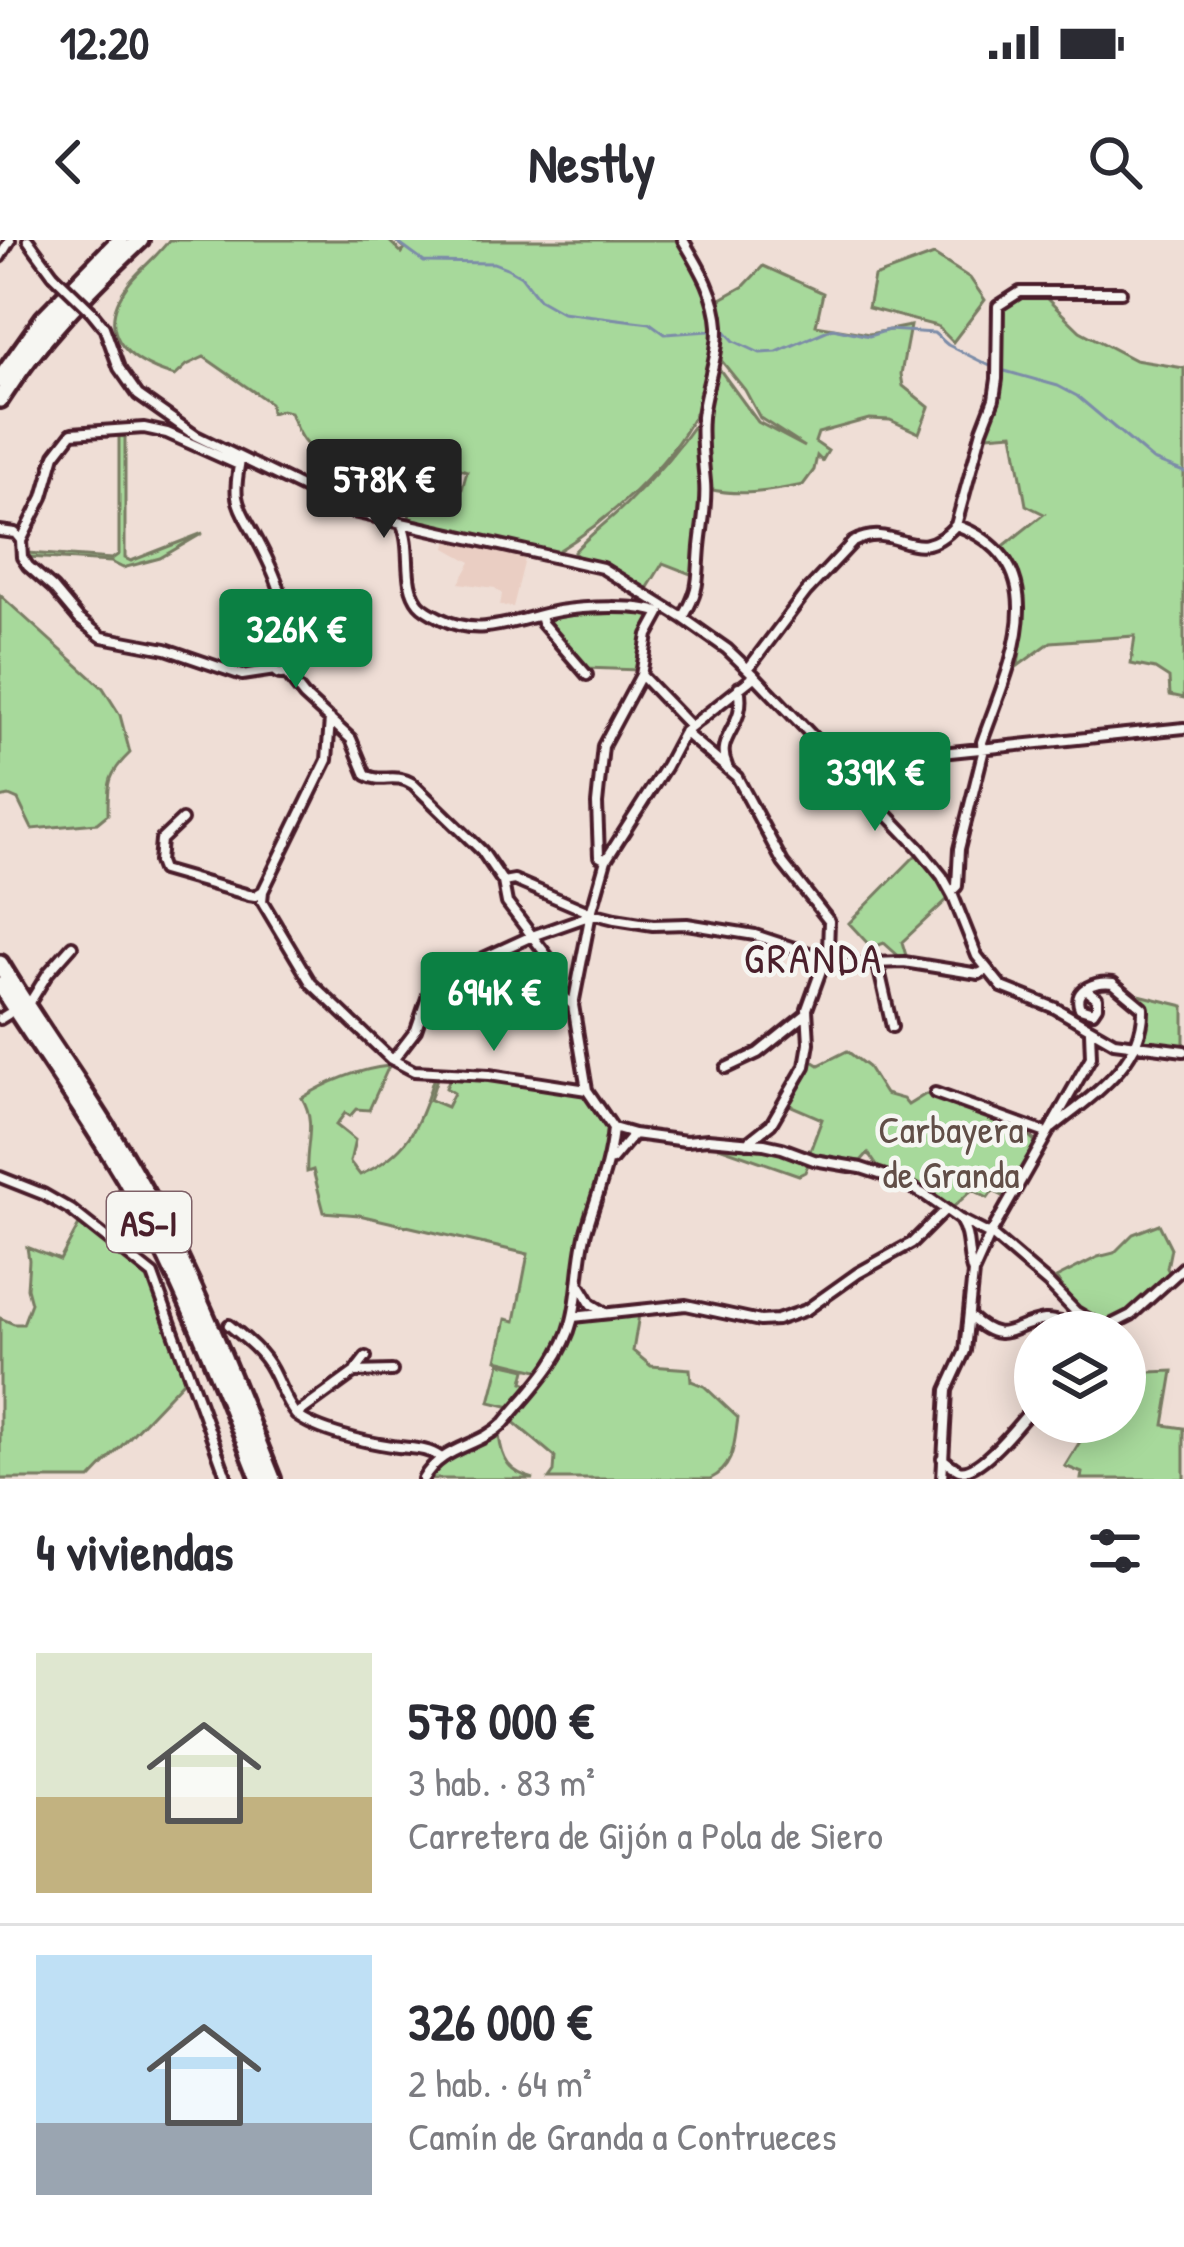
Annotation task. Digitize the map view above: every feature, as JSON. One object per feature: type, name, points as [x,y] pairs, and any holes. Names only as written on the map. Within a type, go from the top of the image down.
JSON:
[{"type":"highway","points":[[0,375],[32,327],[110,240]]},
{"type":"highway","points":[[0,375],[44,318],[120,240]]},
{"type":"highway","points":[[0,399],[55,325],[138,240]]},
{"type":"highway","name":"AS-I","points":[[0,964],[134,1172],[213,1333],[272,1479]]},
{"type":"highway","name":"AS-I","points":[[0,985],[69,1088],[149,1223],[196,1318],[260,1479]]},
{"type":"street","points":[[31,240],[53,274],[104,327],[119,368],[138,395],[181,428],[240,462]]},
{"type":"street","points":[[683,240],[713,298],[718,329],[700,443],[705,499],[700,575],[683,618]]},
{"type":"street","points":[[1074,1311],[1049,1283],[991,1235],[898,1180],[782,1148],[686,1141],[614,1128],[586,1090],[573,1005],[590,913],[606,860],[687,729],[747,679],[806,592],[853,542],[881,534],[912,546],[926,546],[956,525],[991,409],[997,371],[997,310],[1020,292],[1121,292]]},
{"type":"street","points":[[280,671],[242,675],[166,649],[102,637],[28,566],[21,541],[44,497],[56,454],[72,433],[144,428],[167,433],[353,512],[602,568],[727,649],[747,679],[769,691],[842,766],[920,849],[951,892],[977,956],[1008,990],[1055,1008],[1093,1034],[1123,1045],[1184,1051]]},
{"type":"street","points":[[240,462],[237,501],[285,606],[286,646],[282,658],[275,661],[280,671],[351,739],[366,775],[374,779],[396,776],[413,784],[482,851],[503,882],[507,904],[548,957],[563,996],[573,1005]]},
{"type":"street","points":[[400,522],[407,537],[415,596],[424,609],[459,627],[476,629],[560,611],[662,610]]},
{"type":"street","points":[[951,892],[957,886],[959,849],[982,742],[1015,653],[1020,619],[1018,592],[997,548],[956,525]]},
{"type":"street","points":[[0,531],[15,533],[21,541]]},
{"type":"street","points":[[606,860],[599,856],[601,757],[608,734],[641,675],[648,635],[662,610]]},
{"type":"street","points":[[540,616],[586,675]]},
{"type":"street","points":[[641,675],[702,749],[728,767],[745,788],[783,863],[829,921],[830,939],[806,1014],[805,1066],[771,1124],[747,1143]]},
{"type":"street","points":[[728,767],[722,752],[739,719],[747,679]]},
{"type":"street","points":[[330,719],[327,760],[291,829],[262,902],[311,983],[393,1060],[415,1071],[489,1075],[586,1090]]},
{"type":"street","points":[[842,766],[1184,728]]},
{"type":"street","points":[[182,820],[161,840],[162,870],[249,895],[263,891]]},
{"type":"street","points":[[503,882],[514,880],[590,913],[628,922],[687,924],[755,935],[850,965],[916,962],[979,974],[986,970]]},
{"type":"street","points":[[393,1060],[416,1030],[437,981],[590,913]]},
{"type":"street","points":[[32,999],[72,946]]},
{"type":"street","points":[[877,961],[892,1028]]},
{"type":"street","points":[[1046,1133],[1087,1099],[1136,1046],[1143,1008],[1112,982],[1093,983],[1085,989]]},
{"type":"street","points":[[726,1068],[775,1042],[806,1014]]},
{"type":"street","points":[[942,1479],[946,1390],[965,1351],[973,1274],[1090,1057],[1093,1034]]},
{"type":"street","points":[[1122,1065],[1126,1058],[1123,1045]]},
{"type":"street","points":[[1073,1086],[1073,1098],[1087,1099]]},
{"type":"street","points":[[935,1093],[1046,1133]]},
{"type":"street","points":[[771,1124],[782,1148]]},
{"type":"street","points":[[423,1479],[440,1457],[504,1423],[555,1360],[573,1317],[584,1240],[608,1167],[614,1128]]},
{"type":"street","points":[[608,1167],[634,1134]]},
{"type":"street","points":[[0,1177],[71,1210],[153,1275],[227,1479]]},
{"type":"street","points":[[573,1317],[686,1305],[760,1321],[777,1320],[806,1310],[912,1243],[945,1210]]},
{"type":"street","points":[[959,1219],[967,1232],[973,1274]]},
{"type":"street","points":[[1134,1311],[1184,1267]]},
{"type":"street","points":[[579,1284],[591,1304],[612,1313]]},
{"type":"street","points":[[969,1317],[990,1332],[1014,1330]]},
{"type":"street","points":[[229,1325],[259,1351],[288,1405],[309,1424],[366,1441],[427,1450],[440,1457]]},
{"type":"street","points":[[296,1415],[356,1372],[366,1357]]},
{"type":"street","points":[[356,1372],[392,1371]]},
{"type":"street","points":[[941,1457],[960,1471],[971,1470],[1014,1428]]},
{"type":"shaded area","points":[[448,539],[526,555],[513,607],[500,606],[502,594],[495,588],[459,583],[471,562],[446,548]]},
{"type":"green space","points":[[169,240],[388,240],[402,253],[405,249],[394,240],[683,240],[705,278],[716,313],[719,300],[744,286],[763,266],[823,293],[816,325],[869,334],[910,326],[903,386],[929,407],[919,433],[890,420],[869,419],[818,433],[815,442],[828,451],[822,461],[817,456],[803,485],[744,493],[709,489],[704,448],[715,363],[758,422],[805,447],[760,418],[720,359],[714,338],[699,404],[684,433],[653,473],[615,509],[555,553],[409,518],[413,497],[459,500],[467,471],[410,455],[390,437],[380,446],[381,469],[354,465],[341,451],[321,452],[307,445],[290,412],[271,413],[270,403],[204,357],[175,376],[129,353],[115,330],[119,300]]},
{"type":"green space","points":[[934,255],[970,278],[985,300],[953,342],[937,326],[868,308],[874,277]]},
{"type":"green space","points":[[1022,294],[1044,296],[1080,331],[1135,360],[1184,368],[1184,698],[1170,695],[1169,678],[1155,669],[1131,664],[1135,636],[1051,642],[1018,666],[1022,636],[1017,569],[1001,548],[1044,514],[1026,505],[1013,433],[986,435],[1001,384],[1003,308]]},
{"type":"green space","points":[[698,420],[695,437],[701,498],[696,576],[663,563],[647,589],[610,566],[577,556],[574,552],[648,481]]},
{"type":"green space","points":[[119,436],[125,437],[125,558],[131,561],[203,533],[160,558],[123,568],[111,562],[28,557],[26,553],[112,559],[119,554]]},
{"type":"green space","points":[[0,595],[103,688],[120,715],[130,753],[113,774],[108,814],[97,823],[32,829],[18,800],[0,798]]},
{"type":"green space","points":[[653,612],[638,670],[586,668],[549,622],[551,616]]},
{"type":"green space","points":[[917,854],[950,897],[902,942],[907,959],[902,959],[884,943],[870,946],[849,923]]},
{"type":"green space","points":[[1135,994],[1184,1006],[1184,1047],[1141,1042],[1146,1010]]},
{"type":"green space","name":"Carbayera de Granda","points":[[847,1051],[868,1067],[885,1094],[908,1105],[926,1094],[1020,1128],[1036,1142],[1003,1196],[993,1191],[988,1198],[972,1190],[950,1210],[910,1182],[882,1173],[868,1153],[861,1161],[817,1158],[795,1150],[810,1151],[822,1119],[787,1104],[811,1060],[819,1065]]},
{"type":"green space","points":[[389,1066],[369,1110],[345,1113],[336,1125],[355,1140],[350,1162],[360,1175],[389,1158],[409,1137],[428,1097],[431,1075],[437,1078],[430,1100],[447,1107],[454,1093],[446,1088],[451,1075],[485,1077],[578,1093],[602,1118],[609,1137],[570,1318],[542,1371],[497,1360],[506,1319],[515,1321],[528,1254],[359,1215],[324,1212],[313,1170],[307,1172],[310,1125],[302,1098],[344,1077]]},
{"type":"green space","points":[[720,1142],[768,1148],[809,1162],[799,1175],[719,1147]]},
{"type":"green space","points":[[80,1223],[146,1273],[162,1307],[184,1380],[90,1479],[0,1479],[0,1318],[23,1324],[31,1303],[27,1247],[60,1260]]},
{"type":"green space","points":[[1159,1224],[1171,1248],[1167,1268],[1171,1275],[1131,1311],[1084,1311],[1076,1306],[1056,1278],[1114,1253],[1133,1234]]},
{"type":"green space","points":[[639,1315],[633,1351],[651,1366],[690,1369],[691,1381],[704,1386],[738,1418],[729,1461],[710,1479],[549,1479],[555,1457],[511,1420],[562,1357],[578,1324]]},
{"type":"green space","points":[[500,1363],[526,1369],[523,1382],[529,1384],[511,1407],[490,1402]]},
{"type":"green space","points":[[1173,1371],[1164,1425],[1184,1428],[1184,1479],[1081,1479],[1082,1473],[1065,1466],[1079,1443],[1146,1443],[1146,1372]]},
{"type":"green space","points":[[499,1435],[508,1464],[534,1479],[428,1479],[440,1463]]},
{"type":"waterway","points":[[394,240],[424,262],[494,263],[507,268],[521,276],[539,299],[562,312],[650,323],[665,334],[724,330],[734,341],[760,353],[777,352],[833,328],[869,336],[888,330],[934,333],[994,368],[1077,396],[1153,460],[1184,472]]},
{"type":"district","name":"GRANDA","points":[[814,957]]}]
